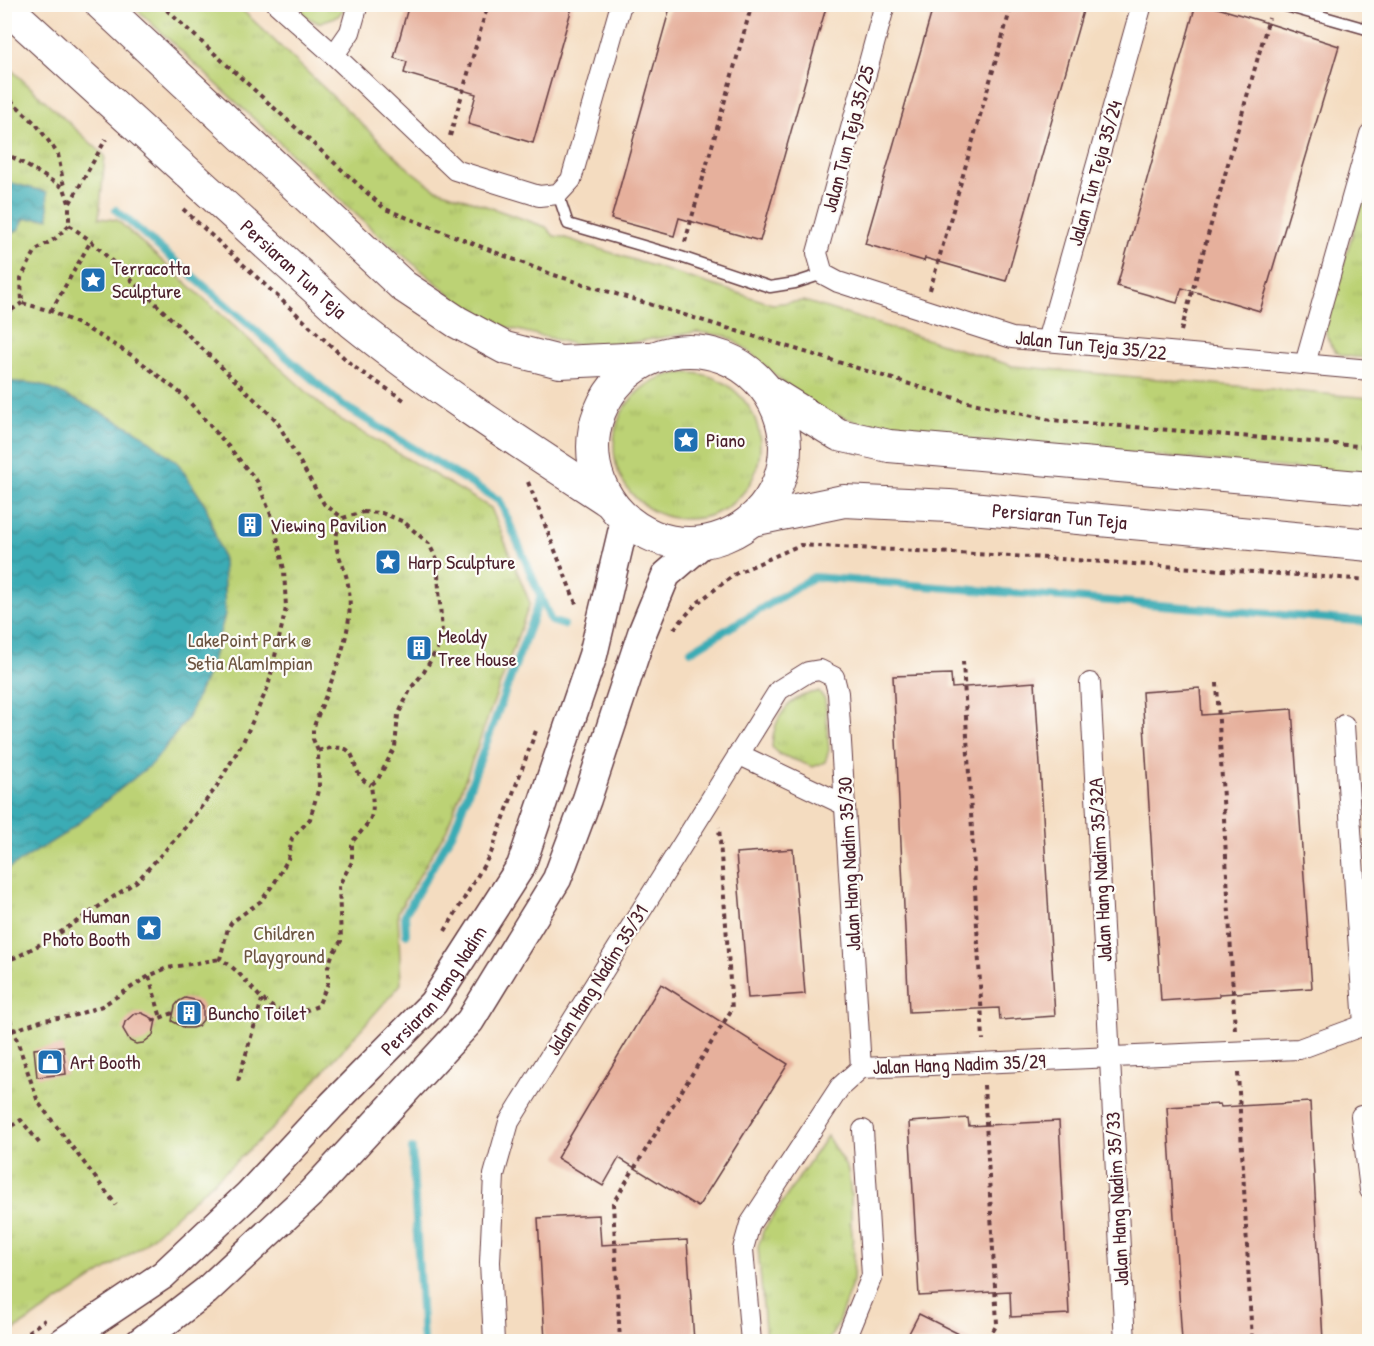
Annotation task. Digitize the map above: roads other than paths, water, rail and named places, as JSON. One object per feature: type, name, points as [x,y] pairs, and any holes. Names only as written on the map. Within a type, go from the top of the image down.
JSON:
[{"type":"main road","points":[[101,4],[403,286],[457,322],[505,348],[560,362],[648,358],[681,350],[714,353],[744,368],[768,391],[838,435],[889,446],[1370,488]]},
{"type":"main road","name":"Persiaran Tun Teja","points":[[4,5],[352,322],[394,356],[616,510]]},
{"type":"main road","points":[[648,358],[625,373],[607,394],[596,419],[592,447],[596,474],[616,510],[642,532],[661,540],[682,544],[702,544],[729,536],[752,520],[771,499],[782,473],[785,445],[781,417],[768,391]]},
{"type":"main road","name":"Persiaran Tun Teja","points":[[752,520],[844,501],[896,503],[1370,545]]},
{"type":"street","points":[[277,4],[455,170],[539,196],[558,194],[571,180],[621,4]]},
{"type":"street","points":[[334,55],[350,32],[358,4]]},
{"type":"street","name":"Jalan Tun Teja 35/25","points":[[823,274],[817,253],[885,4]]},
{"type":"street","name":"Jalan Tun Teja 35/24","points":[[1047,341],[1142,4]]},
{"type":"street","points":[[1305,364],[1370,134]]},
{"type":"street","name":"Jalan Tun Teja 35/22","points":[[823,274],[838,282],[1012,338],[1370,370]]},
{"type":"street","name":"Persiaran Hang Nadim","points":[[63,1341],[164,1275],[248,1195],[332,1105],[433,1003],[521,866],[593,655],[616,510]]},
{"type":"street","name":"Persiaran Hang Nadim","points":[[140,1341],[206,1292],[311,1193],[470,1022],[557,879],[587,799],[642,633],[666,575],[702,544]]},
{"type":"street","name":"Jalan Hang Nadim 35/31","points":[[494,1341],[490,1262],[494,1175],[509,1122],[779,690],[808,672],[820,670]]},
{"type":"street","name":"Jalan Hang Nadim 35/30","points":[[820,670],[834,677],[838,693],[861,1068]]},
{"type":"street","name":"Jalan Hang Nadim 35/32A","points":[[1090,683],[1110,1057]]},
{"type":"street","points":[[1344,725],[1367,1029]]},
{"type":"street","points":[[738,754],[845,805]]},
{"type":"street","name":"Jalan Hang Nadim 35/29","points":[[751,1341],[743,1250],[750,1224],[840,1087],[861,1068],[1299,1049],[1367,1029]]},
{"type":"street","name":"Jalan Hang Nadim 35/33","points":[[1110,1057],[1125,1341]]},
{"type":"street","points":[[1361,1116],[1370,1190]]},
{"type":"street","points":[[845,1341],[872,1276],[863,1130]]},
{"type":"lane","points":[[1279,4],[1370,30]]},
{"type":"lane","points":[[558,194],[568,224],[681,257],[770,287],[795,283],[823,274]]},
{"type":"water","points":[[4,181],[47,192],[49,218],[24,219],[19,229],[5,238]]},
{"type":"water","points":[[5,381],[40,384],[86,405],[137,431],[178,463],[206,506],[223,560],[225,615],[210,668],[187,719],[154,762],[66,833],[5,871]]},
{"type":"waterway","points":[[116,210],[341,404],[500,501],[551,621],[564,625]]},
{"type":"waterway","points":[[691,651],[814,577],[1370,622]]},
{"type":"waterway","points":[[406,934],[405,914],[454,830],[541,596]]},
{"type":"waterway","points":[[412,1149],[423,1342]]},
{"type":"place","name":"Terracotta Sculpture","points":[[93,280]]},
{"type":"place","name":"Piano","points":[[686,440]]},
{"type":"place","name":"Viewing Pavilion","points":[[250,525]]},
{"type":"place","name":"Harp Sculpture","points":[[388,562]]},
{"type":"place","name":"Meoldy Tree House","points":[[419,648]]},
{"type":"place","name":"Human Photo Booth","points":[[149,928]]},
{"type":"place","name":"Buncho Toilet","points":[[189,1013]]},
{"type":"place","name":"Art Booth","points":[[50,1062]]},
{"type":"park label","name":"LakePoint Park @ Setia AlamImpian","points":[[250,652]]},
{"type":"park label","name":"Children Playground","points":[[284,944]]}]
